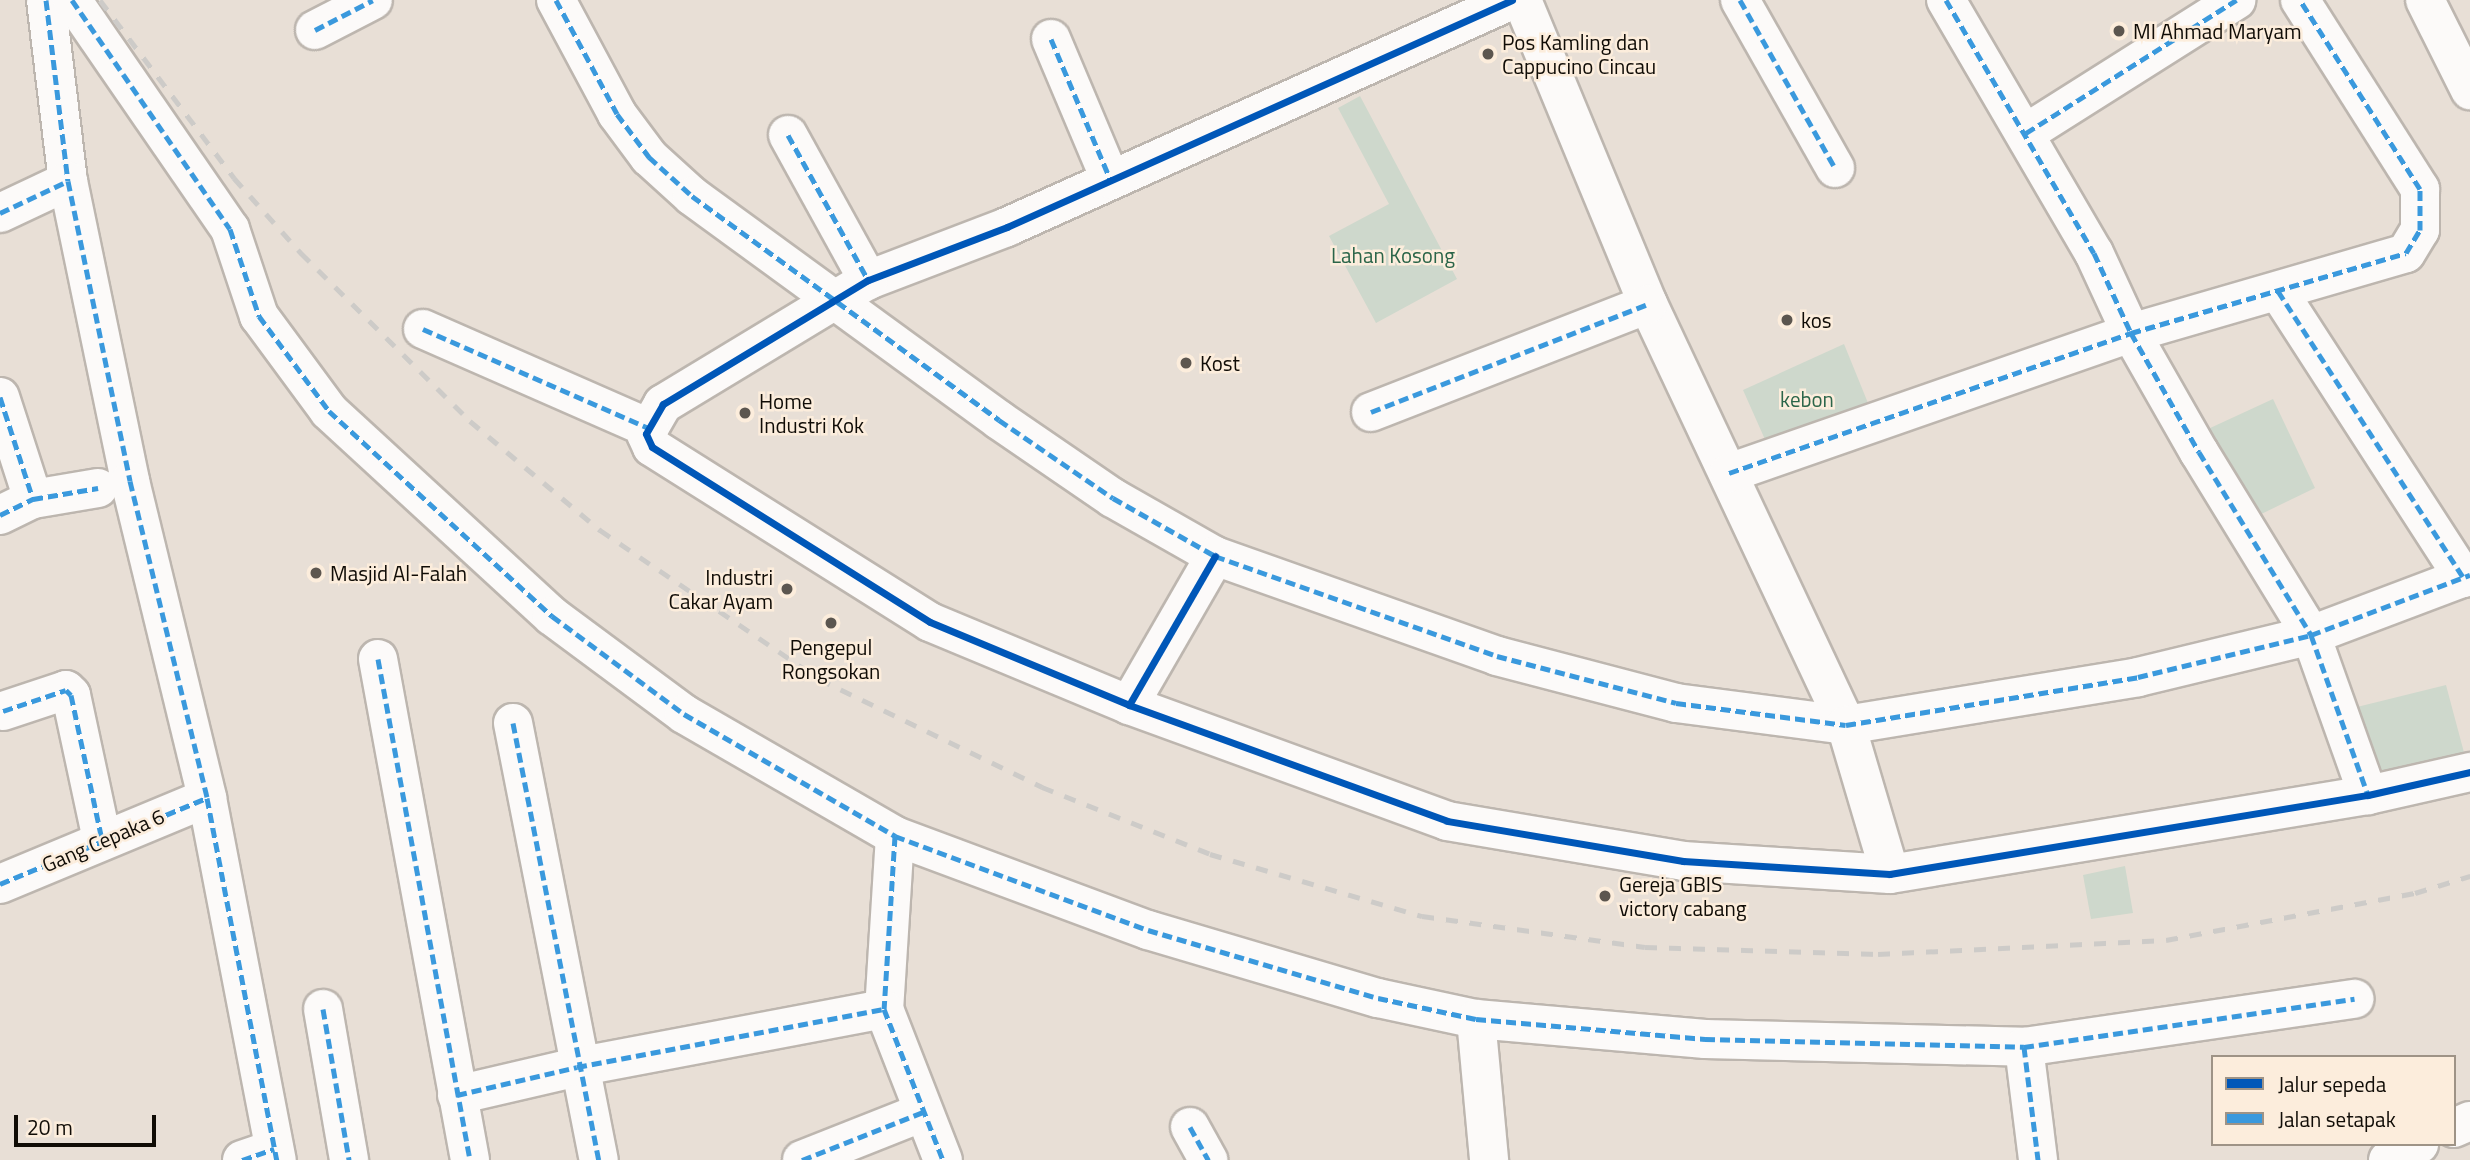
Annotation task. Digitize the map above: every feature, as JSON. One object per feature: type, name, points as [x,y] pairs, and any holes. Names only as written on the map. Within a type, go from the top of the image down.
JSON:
[{"type":"street","points":[[46,0],[68,181],[130,481],[207,798],[264,1156]]},
{"type":"street","points":[[72,0],[230,229],[259,316],[329,411],[552,616],[684,714],[895,836],[1148,930],[1378,998],[1476,1019],[1705,1039],[2024,1047],[2355,999]]},
{"type":"street","points":[[315,30],[373,0]]},
{"type":"street","points":[[556,0],[617,114],[649,157],[692,196],[853,290],[1101,491],[1215,556],[1497,656],[1676,703],[1846,725],[2138,677],[2311,635],[2467,576],[2278,291]]},
{"type":"street","points":[[1512,0],[1007,227],[853,290],[663,404],[646,434],[652,447],[667,460],[930,622],[1129,705],[1447,821],[1683,861],[1891,874],[2368,795],[2470,772]]},
{"type":"street","points":[[1522,0],[1648,304],[1846,725],[1891,874]]},
{"type":"street","points":[[1740,0],[1835,168]]},
{"type":"street","points":[[1946,0],[2094,253],[2131,333],[2311,635],[2368,795]]},
{"type":"street","points":[[2026,133],[2236,0]]},
{"type":"street","points":[[1729,473],[2131,333],[2406,253],[2420,230],[2420,189],[2300,0]]},
{"type":"street","points":[[2425,0],[2470,90]]},
{"type":"street","points":[[1051,39],[1110,179]]},
{"type":"street","points":[[788,135],[853,290]]},
{"type":"street","points":[[0,213],[68,181]]},
{"type":"street","points":[[1371,412],[1648,304]]},
{"type":"street","points":[[423,329],[649,428]]},
{"type":"street","points":[[0,397],[17,507],[98,488]]},
{"type":"street","points":[[1129,705],[1215,556]]},
{"type":"street","points":[[378,659],[470,1160]]},
{"type":"street","points":[[3,711],[66,690],[71,695],[102,839]]},
{"type":"street","points":[[513,723],[598,1160]]},
{"type":"street","name":"Gang Cepaka 6","points":[[0,884],[102,839],[207,798]]},
{"type":"street","points":[[895,836],[884,1009],[943,1160]]},
{"type":"street","points":[[323,1009],[349,1160]]},
{"type":"street","points":[[457,1095],[578,1067],[884,1009]]},
{"type":"street","points":[[1476,1019],[1489,1160]]},
{"type":"street","points":[[2024,1047],[2038,1160]]},
{"type":"street","points":[[802,1160],[923,1112]]},
{"type":"street","points":[[1190,1127],[1208,1160]]},
{"type":"street","points":[[2388,1160],[2415,1146]]},
{"type":"green space","name":"Lahan Kosong","points":[[1360,96],[1457,279],[1376,323],[1329,236],[1389,204],[1338,108]]},
{"type":"green space","name":"kebon","points":[[1844,344],[1870,408],[1771,453],[1743,390]]},
{"type":"green space","points":[[2273,399],[2315,488],[2251,519],[2208,429]]},
{"type":"green space","points":[[2446,685],[2466,760],[2373,784],[2353,708]]},
{"type":"green space","points":[[2125,866],[2133,913],[2091,919],[2083,875]]},
{"type":"railway","points":[[100,0],[234,178],[301,253],[470,421],[600,530],[819,679],[1042,787],[1210,854],[1422,916],[1645,947],[1878,954],[2166,940],[2415,893],[2470,876]]},
{"type":"marked path","points":[[46,0],[68,181],[130,481],[207,798],[277,1160]]},
{"type":"marked path","points":[[72,0],[230,229],[259,316],[329,411],[552,616],[684,714],[895,836],[1148,930],[1378,998],[1476,1019],[1705,1039],[2024,1047],[2355,999]]},
{"type":"marked path","points":[[315,30],[373,0]]},
{"type":"marked path","points":[[556,0],[617,114],[649,157],[692,196],[999,420],[1113,498],[1215,556],[1497,656],[1676,703],[1846,725],[2138,677],[2311,635],[2470,575]]},
{"type":"marked path","points":[[1740,0],[1835,168]]},
{"type":"marked path","points":[[1946,0],[2094,253],[2131,333],[2199,452],[2311,635],[2368,795]]},
{"type":"marked path","points":[[2026,133],[2236,0]]},
{"type":"marked path","points":[[1729,473],[2131,333],[2406,253],[2420,230],[2420,189],[2300,0]]},
{"type":"marked path","points":[[1051,39],[1110,179]]},
{"type":"marked path","points":[[788,135],[868,280]]},
{"type":"marked path","points":[[0,213],[68,181]]},
{"type":"marked path","points":[[2278,291],[2464,578]]},
{"type":"marked path","points":[[1371,412],[1648,304]]},
{"type":"marked path","points":[[423,329],[649,428]]},
{"type":"marked path","points":[[0,397],[33,499]]},
{"type":"marked path","points":[[0,515],[33,499],[98,488]]},
{"type":"marked path","points":[[378,659],[470,1160]]},
{"type":"marked path","points":[[3,711],[66,690],[71,695],[102,839]]},
{"type":"marked path","points":[[513,723],[599,1160]]},
{"type":"marked path","points":[[0,884],[207,798]]},
{"type":"marked path","points":[[895,836],[884,1009],[943,1160]]},
{"type":"marked path","points":[[323,1009],[349,1160]]},
{"type":"marked path","points":[[457,1095],[577,1067],[884,1009]]},
{"type":"marked path","points":[[2024,1047],[2038,1160]]},
{"type":"marked path","points":[[802,1160],[923,1112]]},
{"type":"marked path","points":[[1190,1127],[1208,1160]]},
{"type":"marked path","points":[[242,1160],[274,1149]]},
{"type":"cycle path","points":[[1512,0],[1007,227],[868,280],[663,404],[646,434],[652,447],[930,622],[1129,705],[1447,821],[1683,861],[1890,874],[2368,795],[2470,772]]},
{"type":"cycle path","points":[[1129,705],[1215,556]]},
{"type":"place","name":"MI Ahmad Maryam","points":[[2119,31]]},
{"type":"place","name":"Pos Kamling dan Cappucino Cincau","points":[[1488,54]]},
{"type":"place","name":"kos","points":[[1787,320]]},
{"type":"place","name":"Kost","points":[[1186,363]]},
{"type":"place","name":"Home Industri Kok","points":[[745,413]]},
{"type":"place","name":"Masjid Al-Falah","points":[[316,573]]},
{"type":"place","name":"Industri Cakar Ayam","points":[[787,589]]},
{"type":"place","name":"Pengepul Rongsokan","points":[[831,623]]},
{"type":"place","name":"Gereja GBIS victory cabang","points":[[1605,896]]}]
